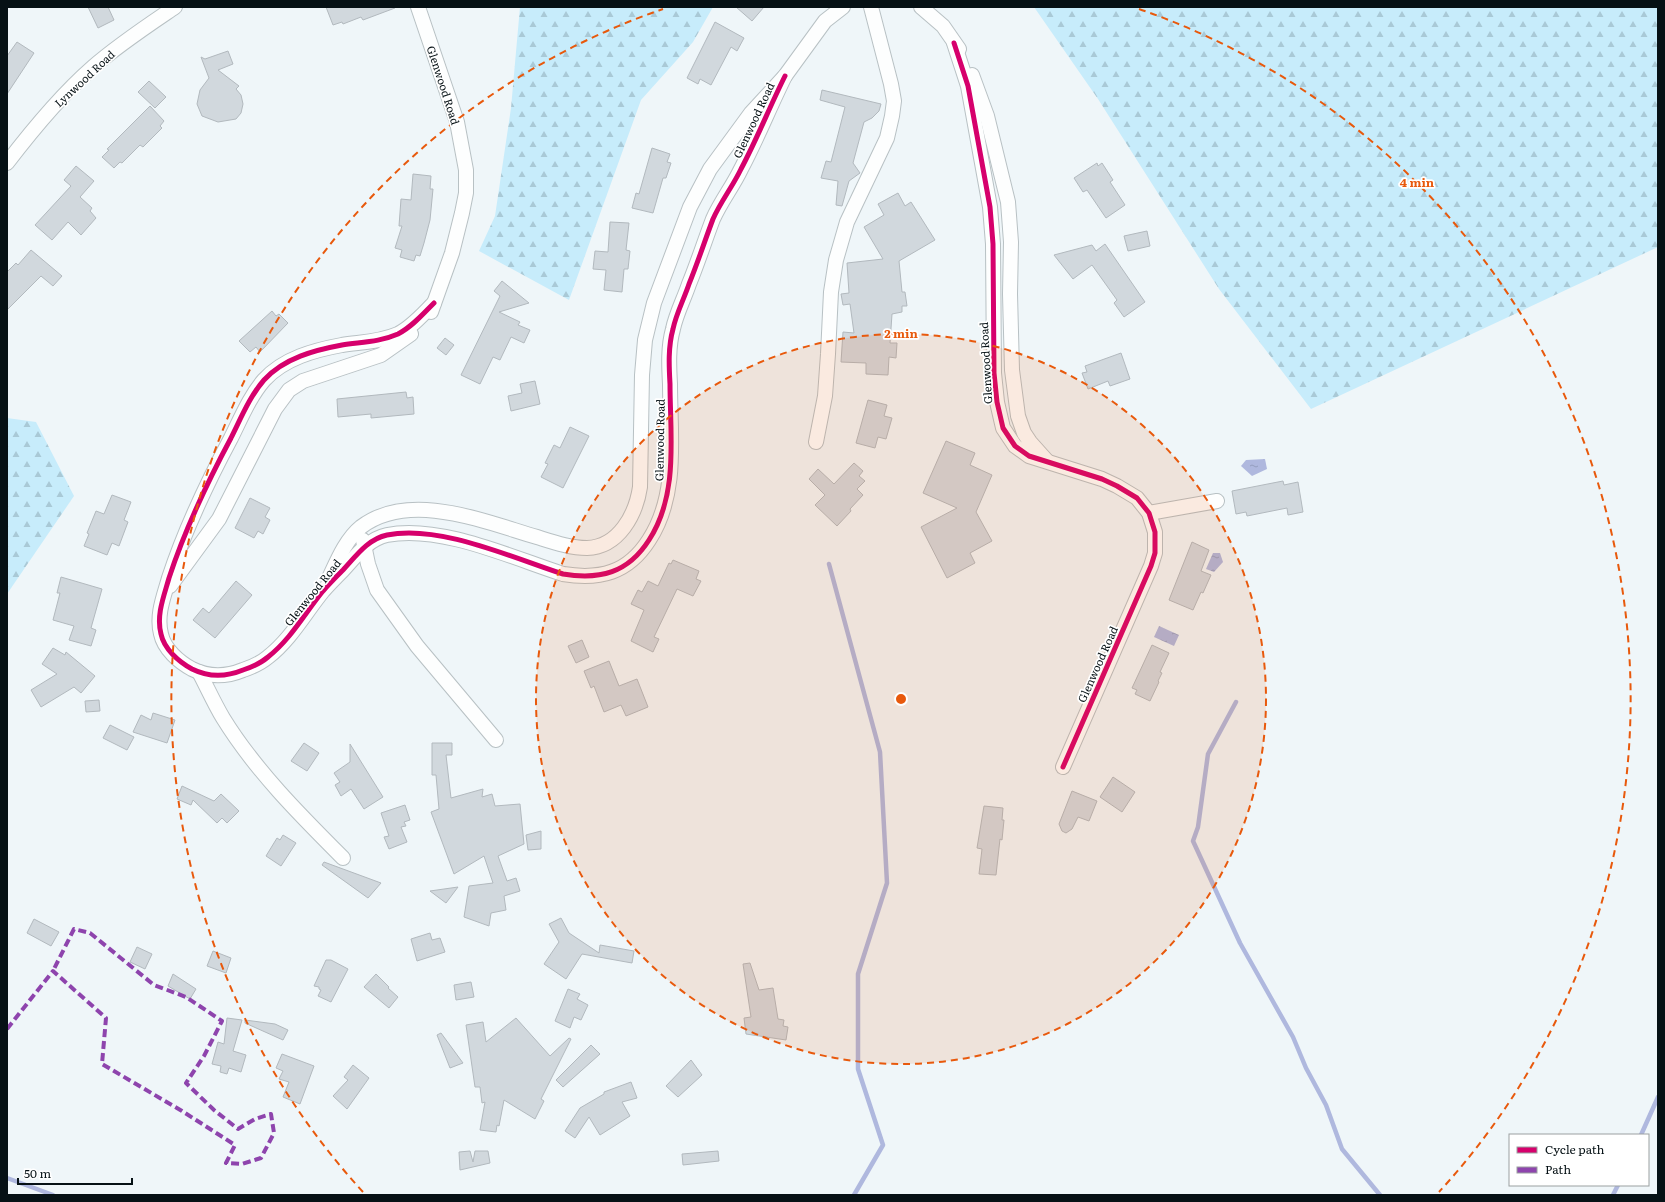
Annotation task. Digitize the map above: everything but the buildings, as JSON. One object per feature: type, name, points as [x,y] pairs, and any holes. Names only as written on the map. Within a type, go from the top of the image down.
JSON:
[{"type":"street","name":"Lynwood Road","points":[[7,163],[51,108],[84,75],[112,51],[175,7]]},
{"type":"street","name":"Glenwood Road","points":[[164,594],[219,519],[274,409],[284,395],[303,381],[359,364],[390,350],[426,321],[434,303],[452,253],[462,213],[466,193],[466,170],[456,122],[418,7]]},
{"type":"street","name":"Glenwood Road","points":[[323,591],[343,551],[360,528],[377,518],[388,514],[431,510],[460,514],[554,542],[578,547],[597,546],[607,542],[620,532],[634,512],[640,487],[643,354],[645,340],[654,303],[690,207],[704,178],[751,113],[785,76],[825,21],[843,7]]},
{"type":"street","points":[[816,442],[825,396],[830,292],[836,260],[847,222],[887,138],[894,101],[871,7]]},
{"type":"street","name":"Glenwood Road","points":[[921,7],[943,26],[954,43],[968,86],[990,207],[993,244],[994,373],[1000,418],[1003,428],[1015,446],[1028,456],[1085,473],[1117,486],[1137,498],[1150,514],[1155,532],[1155,553],[1151,566],[1062,767]]},
{"type":"street","name":"Glenwood Road","points":[[434,303],[412,325],[399,333],[379,340],[342,345],[309,352],[283,365],[265,379],[258,387],[196,506],[177,552],[164,594],[160,620],[161,636],[163,641],[181,662],[199,672],[224,676],[231,675],[262,662],[288,638],[323,591],[364,547],[372,541],[385,535],[412,533],[459,540],[563,574],[580,576],[607,574],[620,569],[632,560],[643,549],[656,528],[661,517],[668,488],[670,466],[669,359],[673,329],[714,218],[724,197],[741,169],[785,76]]},
{"type":"street","points":[[1150,514],[1217,501]]},
{"type":"street","points":[[360,528],[368,564],[377,590],[417,646],[496,740]]},
{"type":"street","points":[[199,672],[223,718],[247,751],[302,817],[343,858]]},
{"type":"green space","points":[[520,7],[713,7],[693,42],[641,100],[569,300],[479,251],[495,216],[511,108]]},
{"type":"green space","points":[[1034,7],[1658,7],[1658,247],[1311,409],[1219,289],[1098,99]]},
{"type":"green space","points":[[7,418],[36,422],[74,496],[7,594]]},
{"type":"water","points":[[1265,459],[1267,469],[1252,476],[1241,466],[1246,460]]},
{"type":"water","points":[[1213,553],[1220,553],[1223,562],[1214,572],[1206,569]]},
{"type":"water","points":[[1159,626],[1179,635],[1174,646],[1154,637]]},
{"type":"waterway","points":[[829,564],[880,752],[887,883],[858,974],[858,1069],[883,1145],[854,1195]]},
{"type":"waterway","points":[[1236,702],[1208,754],[1198,827],[1193,841],[1240,943],[1293,1037],[1306,1068],[1326,1105],[1342,1149],[1380,1195]]},
{"type":"waterway","points":[[1641,1134],[1658,1097]]},
{"type":"waterway","points":[[7,1178],[53,1195]]},
{"type":"waterway","points":[[1613,1195],[1618,1186]]},
{"type":"marked path","points":[[7,1029],[53,971],[106,1018],[102,1064],[182,1111],[235,1145],[226,1163],[242,1164],[261,1158],[274,1133],[271,1114],[255,1119],[238,1129],[214,1110],[186,1083],[204,1056],[222,1021],[186,997],[154,985],[90,933],[74,929],[53,971]]},
{"type":"cycle path","points":[[954,43],[968,86],[990,207],[993,244],[994,373],[997,402],[1003,428],[1015,446],[1029,456],[1102,479],[1137,498],[1149,513],[1155,532],[1155,553],[1151,566],[1063,767]]},
{"type":"cycle path","points":[[434,303],[413,324],[391,337],[332,347],[300,356],[272,372],[254,393],[197,506],[175,560],[163,599],[159,620],[161,634],[165,645],[182,663],[204,674],[224,675],[237,672],[262,661],[284,642],[323,591],[358,554],[374,540],[387,535],[407,533],[429,534],[452,538],[476,544],[563,574],[576,576],[601,575],[612,572],[632,560],[649,540],[659,522],[669,484],[671,464],[669,356],[671,336],[676,318],[713,219],[747,158],[785,76]]}]
